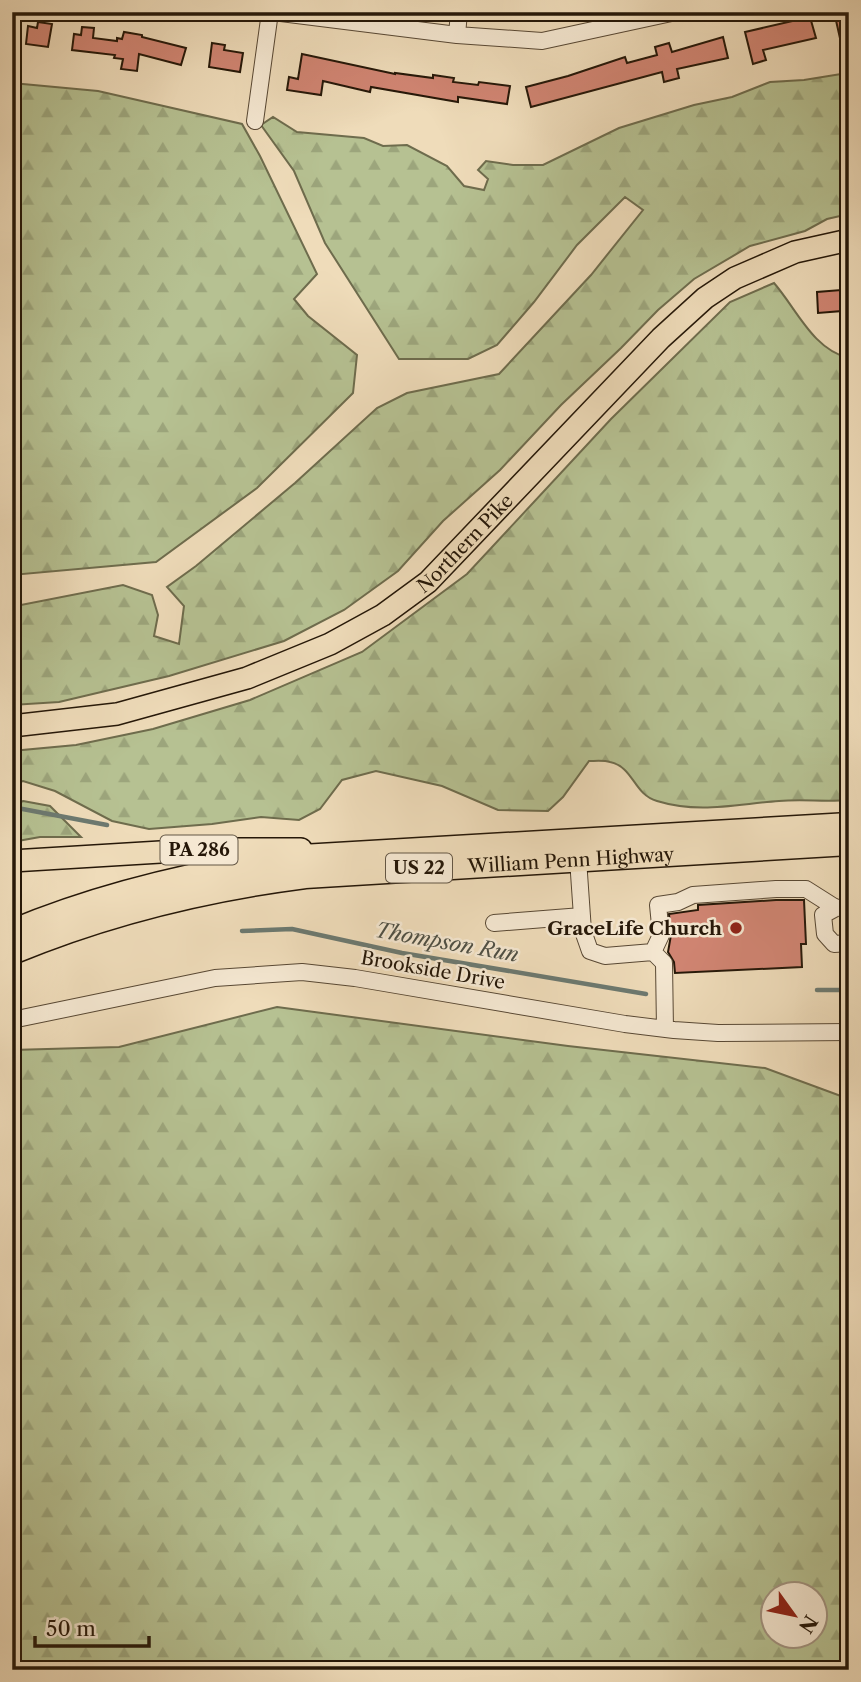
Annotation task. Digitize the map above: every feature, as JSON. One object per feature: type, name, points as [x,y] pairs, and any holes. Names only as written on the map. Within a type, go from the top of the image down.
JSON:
[{"type":"highway","name":"William Penn Highway","points":[[17,946],[103,899],[180,879],[302,857],[849,825]]},
{"type":"highway","name":"William Penn Highway","points":[[17,946],[150,906],[263,881],[344,872],[849,844]]},
{"type":"main road","name":"Northern Pike","points":[[12,726],[49,724],[117,714],[247,678],[330,644],[383,615],[428,582],[661,338],[705,298],[735,278],[795,252],[849,240]]},
{"type":"main road","name":"PA 286","points":[[12,861],[210,849],[387,851]]},
{"type":"street","points":[[255,121],[272,12],[457,35],[541,41],[676,12]]},
{"type":"street","points":[[457,35],[459,12]]},
{"type":"street","points":[[578,859],[583,931],[590,951],[605,956],[653,952],[664,963],[665,1029]]},
{"type":"street","points":[[653,952],[661,935],[658,905],[678,902],[693,895],[806,889],[843,907]]},
{"type":"street","points":[[843,907],[823,915],[825,934],[834,944],[849,943]]},
{"type":"street","points":[[494,923],[582,916]]},
{"type":"street","name":"Brookside Drive","points":[[12,1020],[215,978],[302,972],[355,978],[665,1029],[718,1033],[849,1032]]},
{"type":"green space","points":[[849,75],[849,214],[827,219],[805,231],[750,246],[694,279],[658,310],[561,405],[500,470],[443,521],[398,571],[344,610],[284,641],[169,676],[59,702],[12,705],[12,603],[21,605],[123,585],[152,595],[158,615],[154,636],[179,644],[184,606],[167,587],[295,483],[377,408],[407,393],[499,374],[591,275],[643,210],[625,197],[577,245],[497,345],[468,359],[399,359],[325,243],[294,171],[261,125],[273,117],[297,132],[364,138],[383,146],[407,145],[447,166],[464,186],[484,190],[488,179],[478,170],[486,161],[513,165],[543,165],[619,128],[694,105],[732,97],[770,82]]},
{"type":"green space","points":[[12,83],[98,91],[242,124],[317,274],[294,299],[308,316],[357,355],[353,393],[257,488],[156,562],[12,575]]},
{"type":"green space","points":[[774,283],[815,337],[836,354],[849,358],[849,800],[788,800],[703,808],[673,805],[649,798],[618,765],[605,761],[589,761],[563,797],[548,811],[498,810],[442,786],[376,771],[342,780],[320,809],[299,820],[261,817],[149,829],[112,821],[55,791],[23,781],[12,785],[12,751],[76,745],[153,729],[250,700],[362,652],[467,574],[611,419],[730,302]]},
{"type":"green space","points":[[23,801],[50,806],[81,837],[40,837],[12,842],[12,806]]},
{"type":"green space","points":[[277,1007],[568,1046],[765,1068],[849,1099],[849,1670],[12,1670],[12,1050],[119,1047]]},
{"type":"building","points":[[849,13],[849,55],[844,56],[835,16]]},
{"type":"building","points":[[810,17],[816,38],[763,50],[766,60],[753,64],[745,32]]},
{"type":"building","points":[[38,22],[52,24],[48,47],[26,44],[28,26],[37,28]]},
{"type":"building","points":[[82,27],[94,28],[93,38],[117,41],[117,38],[122,39],[124,32],[186,48],[181,65],[139,54],[137,71],[121,69],[123,59],[114,58],[115,55],[72,50],[74,34],[81,35]]},
{"type":"building","points":[[723,37],[728,58],[677,69],[679,78],[664,82],[662,72],[531,107],[526,87],[625,57],[627,63],[657,55],[655,47],[669,43],[672,52]]},
{"type":"building","points":[[212,43],[225,45],[224,50],[243,53],[240,72],[209,67]]},
{"type":"building","points":[[302,54],[395,74],[433,78],[433,75],[454,78],[453,82],[510,86],[507,104],[458,97],[458,102],[371,87],[370,92],[323,81],[321,95],[287,90],[289,77],[298,79]]},
{"type":"building","points":[[841,290],[842,311],[818,313],[817,292]]},
{"type":"building","name":"GraceLife Church","points":[[804,900],[806,944],[801,944],[802,967],[675,973],[674,962],[668,952],[671,935],[669,914],[698,910],[698,905]]},
{"type":"waterway","name":"Thompson Run","points":[[12,807],[107,825]]},
{"type":"waterway","name":"Thompson Run","points":[[242,931],[292,929],[402,953],[646,994]]},
{"type":"waterway","name":"Thompson Run","points":[[817,990],[849,990]]},
{"type":"place","name":"GraceLife Church","points":[[736,928]]}]
